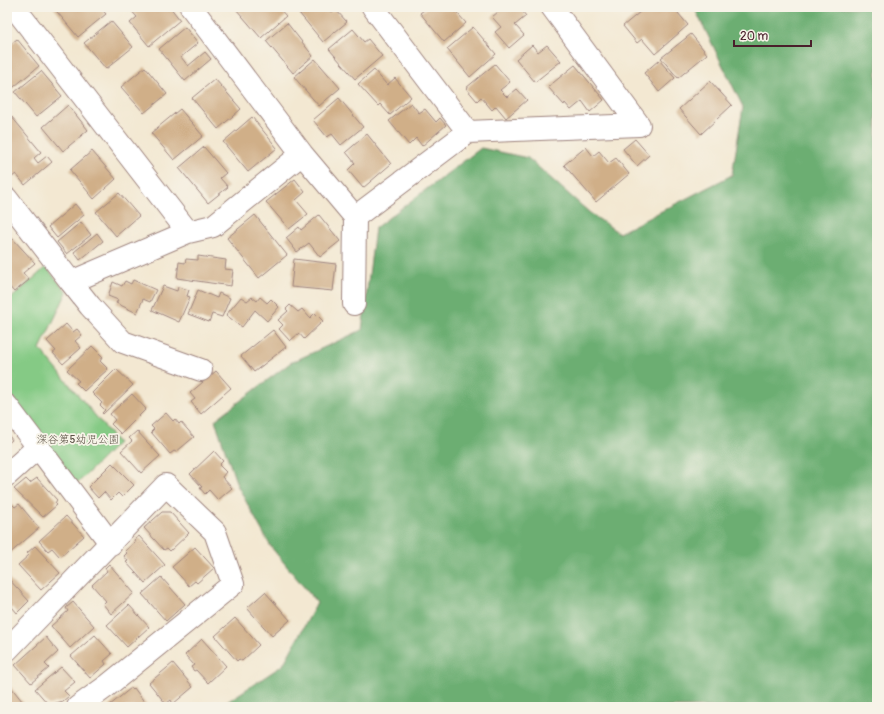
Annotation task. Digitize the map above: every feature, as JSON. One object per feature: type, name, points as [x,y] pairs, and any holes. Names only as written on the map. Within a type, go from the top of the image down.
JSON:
[{"type":"street","points":[[191,7],[302,154],[355,217],[354,304]]},
{"type":"street","points":[[373,7],[468,132]]},
{"type":"street","points":[[355,217],[468,132],[639,126],[552,7]]},
{"type":"street","points":[[14,10],[188,232]]},
{"type":"street","points":[[71,282],[188,232],[213,226],[302,154]]},
{"type":"street","points":[[7,199],[90,306],[123,342],[201,370]]},
{"type":"street","points":[[7,406],[111,544]]},
{"type":"street","points":[[7,475],[38,447]]},
{"type":"street","points":[[7,650],[111,544],[166,485],[215,532],[232,584],[107,686],[78,707]]},
{"type":"green space","points":[[694,7],[877,7],[877,707],[226,707],[227,702],[283,665],[317,603],[271,547],[237,485],[215,420],[290,363],[362,330],[375,228],[481,148],[528,158],[590,213],[619,233],[732,175],[743,107]]},
{"type":"green space","name":"深谷第5幼児公園","points":[[46,267],[67,292],[40,349],[118,443],[77,484],[7,390],[7,302]]},
{"type":"building","points":[[53,7],[100,7],[106,14],[78,37]]},
{"type":"building","points":[[128,7],[170,7],[180,20],[149,46],[130,23],[137,17]]},
{"type":"building","points":[[238,7],[278,7],[286,16],[261,38],[236,9]]},
{"type":"building","points":[[306,7],[328,7],[332,12],[335,9],[347,22],[323,42],[299,13]]},
{"type":"building","points":[[428,7],[452,7],[466,23],[444,42],[420,13]]},
{"type":"building","points":[[504,7],[519,7],[526,16],[515,25],[524,35],[509,48],[495,32],[501,27],[492,17]]},
{"type":"building","points":[[646,7],[673,7],[688,25],[655,54],[642,39],[637,43],[623,26]]},
{"type":"building","points":[[111,21],[133,47],[106,69],[84,43]]},
{"type":"building","points":[[287,23],[313,56],[293,73],[266,41]]},
{"type":"building","points":[[185,27],[198,43],[181,57],[188,66],[205,52],[211,59],[185,81],[159,49]]},
{"type":"building","points":[[473,27],[496,54],[470,77],[447,49]]},
{"type":"building","points":[[353,29],[364,42],[368,39],[382,56],[355,79],[329,49]]},
{"type":"building","points":[[691,34],[707,54],[678,78],[661,58]]},
{"type":"building","points":[[17,39],[39,66],[9,91],[7,89],[7,47]]},
{"type":"building","points":[[532,45],[538,52],[547,45],[561,61],[535,82],[516,59]]},
{"type":"building","points":[[315,59],[340,88],[319,106],[294,77]]},
{"type":"building","points":[[659,60],[675,78],[659,92],[644,73]]},
{"type":"building","points":[[495,64],[510,82],[500,90],[507,97],[517,89],[527,100],[506,118],[496,106],[492,110],[481,97],[477,101],[466,88]]},
{"type":"building","points":[[575,65],[604,100],[590,112],[582,101],[571,110],[565,103],[564,105],[548,87]]},
{"type":"building","points":[[145,67],[167,94],[144,113],[121,87]]},
{"type":"building","points":[[374,70],[387,85],[395,78],[411,97],[390,115],[380,104],[378,106],[358,84]]},
{"type":"building","points":[[41,71],[62,96],[36,117],[15,92]]},
{"type":"building","points":[[215,79],[241,109],[218,129],[192,98]]},
{"type":"building","points":[[710,81],[732,105],[701,134],[679,109]]},
{"type":"building","points":[[339,98],[363,127],[341,145],[332,134],[327,137],[313,120]]},
{"type":"building","points":[[411,103],[419,113],[425,109],[436,122],[440,118],[446,125],[422,146],[416,138],[409,145],[389,121]]},
{"type":"building","points":[[68,105],[88,130],[63,151],[43,127]]},
{"type":"building","points":[[180,109],[203,136],[174,160],[151,133]]},
{"type":"building","points":[[11,116],[41,152],[34,158],[38,163],[47,156],[52,162],[25,185],[16,174],[12,177],[7,171],[7,120]]},
{"type":"building","points":[[252,117],[277,148],[248,172],[223,142]]},
{"type":"building","points":[[367,134],[391,164],[363,188],[348,170],[355,163],[346,152]]},
{"type":"building","points":[[635,139],[649,155],[637,166],[623,149]]},
{"type":"building","points":[[204,147],[226,173],[220,178],[228,187],[208,203],[179,168]]},
{"type":"building","points":[[586,147],[593,156],[599,151],[609,163],[616,158],[629,174],[596,202],[564,165]]},
{"type":"building","points":[[92,151],[116,179],[94,199],[70,170]]},
{"type":"building","points":[[295,179],[305,192],[296,200],[308,214],[289,229],[266,202]]},
{"type":"building","points":[[119,193],[139,216],[116,236],[96,212]]},
{"type":"building","points":[[75,204],[84,215],[57,238],[48,227]]},
{"type":"building","points":[[255,215],[287,255],[259,278],[227,238]]},
{"type":"building","points":[[319,215],[340,241],[320,257],[309,243],[297,252],[286,238],[299,227],[301,230]]},
{"type":"building","points":[[81,222],[91,235],[67,254],[57,242]]},
{"type":"building","points":[[97,233],[103,241],[80,260],[74,252]]},
{"type":"building","points":[[12,238],[35,263],[23,273],[29,280],[14,292],[7,284],[7,242]]},
{"type":"building","points":[[198,256],[226,260],[225,269],[233,270],[231,286],[177,278],[179,262],[185,263],[186,259],[198,260]]},
{"type":"building","points":[[294,259],[336,264],[333,291],[291,287]]},
{"type":"building","points":[[133,280],[156,290],[150,302],[143,299],[137,313],[116,303],[118,300],[108,296],[113,282],[122,286],[125,281],[131,284]]},
{"type":"building","points":[[163,286],[177,291],[178,287],[189,290],[187,296],[190,297],[179,322],[152,310]]},
{"type":"building","points":[[198,290],[217,298],[219,293],[230,298],[222,317],[212,314],[209,322],[188,314]]},
{"type":"building","points":[[241,297],[247,301],[252,297],[257,301],[260,297],[267,303],[271,299],[279,307],[267,321],[255,310],[242,327],[226,315]]},
{"type":"building","points":[[290,305],[298,312],[302,309],[310,318],[315,313],[323,321],[304,339],[299,333],[290,341],[279,329],[283,325],[278,320],[288,311],[286,309]]},
{"type":"building","points":[[66,324],[73,332],[77,329],[82,335],[75,341],[81,348],[63,364],[53,353],[56,351],[47,341]]},
{"type":"building","points":[[273,330],[286,347],[254,372],[241,356]]},
{"type":"building","points":[[92,346],[103,357],[100,361],[108,369],[84,391],[76,383],[79,381],[67,370]]},
{"type":"building","points":[[116,369],[133,385],[103,414],[102,413],[105,410],[100,405],[102,403],[92,393]]},
{"type":"building","points":[[216,371],[231,388],[201,414],[191,402],[195,399],[190,393]]},
{"type":"building","points":[[132,394],[146,409],[121,434],[111,424],[115,420],[110,414]]},
{"type":"building","points":[[166,413],[173,421],[175,419],[179,424],[181,422],[194,437],[176,452],[174,451],[170,454],[151,432],[154,429],[151,426]]},
{"type":"building","points":[[137,431],[160,456],[141,473],[121,451],[132,441],[129,438]]},
{"type":"building","points":[[7,433],[12,440],[7,444]]},
{"type":"building","points":[[214,451],[223,461],[219,465],[226,472],[222,477],[232,488],[218,500],[209,490],[205,494],[200,488],[202,487],[190,474]]},
{"type":"building","points":[[112,463],[134,485],[122,497],[118,493],[111,500],[104,492],[98,498],[88,487]]},
{"type":"building","points":[[37,478],[57,500],[55,503],[57,505],[43,517],[14,489],[26,479],[30,483]]},
{"type":"building","points":[[12,504],[15,507],[19,504],[39,528],[8,555],[7,515],[11,511],[9,507]]},
{"type":"building","points":[[162,512],[170,512],[189,533],[170,551],[167,548],[164,550],[144,528]]},
{"type":"building","points":[[66,516],[84,536],[60,557],[52,548],[48,551],[39,541]]},
{"type":"building","points":[[139,536],[165,565],[145,583],[126,562],[128,561],[124,556],[127,553],[125,551]]},
{"type":"building","points":[[35,546],[60,573],[41,590],[18,565],[29,555],[27,553]]},
{"type":"building","points":[[195,547],[214,568],[197,583],[195,581],[189,586],[172,567]]},
{"type":"building","points":[[109,564],[134,593],[111,614],[103,604],[106,601],[92,585],[107,571],[105,568]]},
{"type":"building","points":[[7,577],[29,601],[17,613],[12,607],[7,612]]},
{"type":"building","points":[[161,577],[185,604],[166,621],[142,594]]},
{"type":"building","points":[[265,592],[290,620],[272,636],[247,608]]},
{"type":"building","points":[[73,602],[94,626],[70,648],[51,626],[68,611],[66,608]]},
{"type":"building","points":[[129,605],[149,627],[127,647],[107,625]]},
{"type":"building","points":[[235,618],[259,645],[242,661],[239,659],[237,661],[215,636]]},
{"type":"building","points":[[95,635],[112,654],[104,661],[106,664],[90,678],[71,656]]},
{"type":"building","points":[[46,637],[58,652],[45,664],[49,668],[31,683],[15,665]]},
{"type":"building","points":[[202,639],[226,666],[208,683],[196,670],[194,671],[191,667],[194,665],[185,655]]},
{"type":"building","points":[[173,663],[193,687],[173,704],[171,700],[166,704],[149,683]]},
{"type":"building","points":[[61,667],[75,682],[64,691],[69,696],[63,701],[49,705],[35,689]]},
{"type":"building","points":[[7,682],[26,706],[25,707],[7,707]]},
{"type":"building","points":[[131,688],[132,690],[134,688],[148,707],[109,706]]}]
